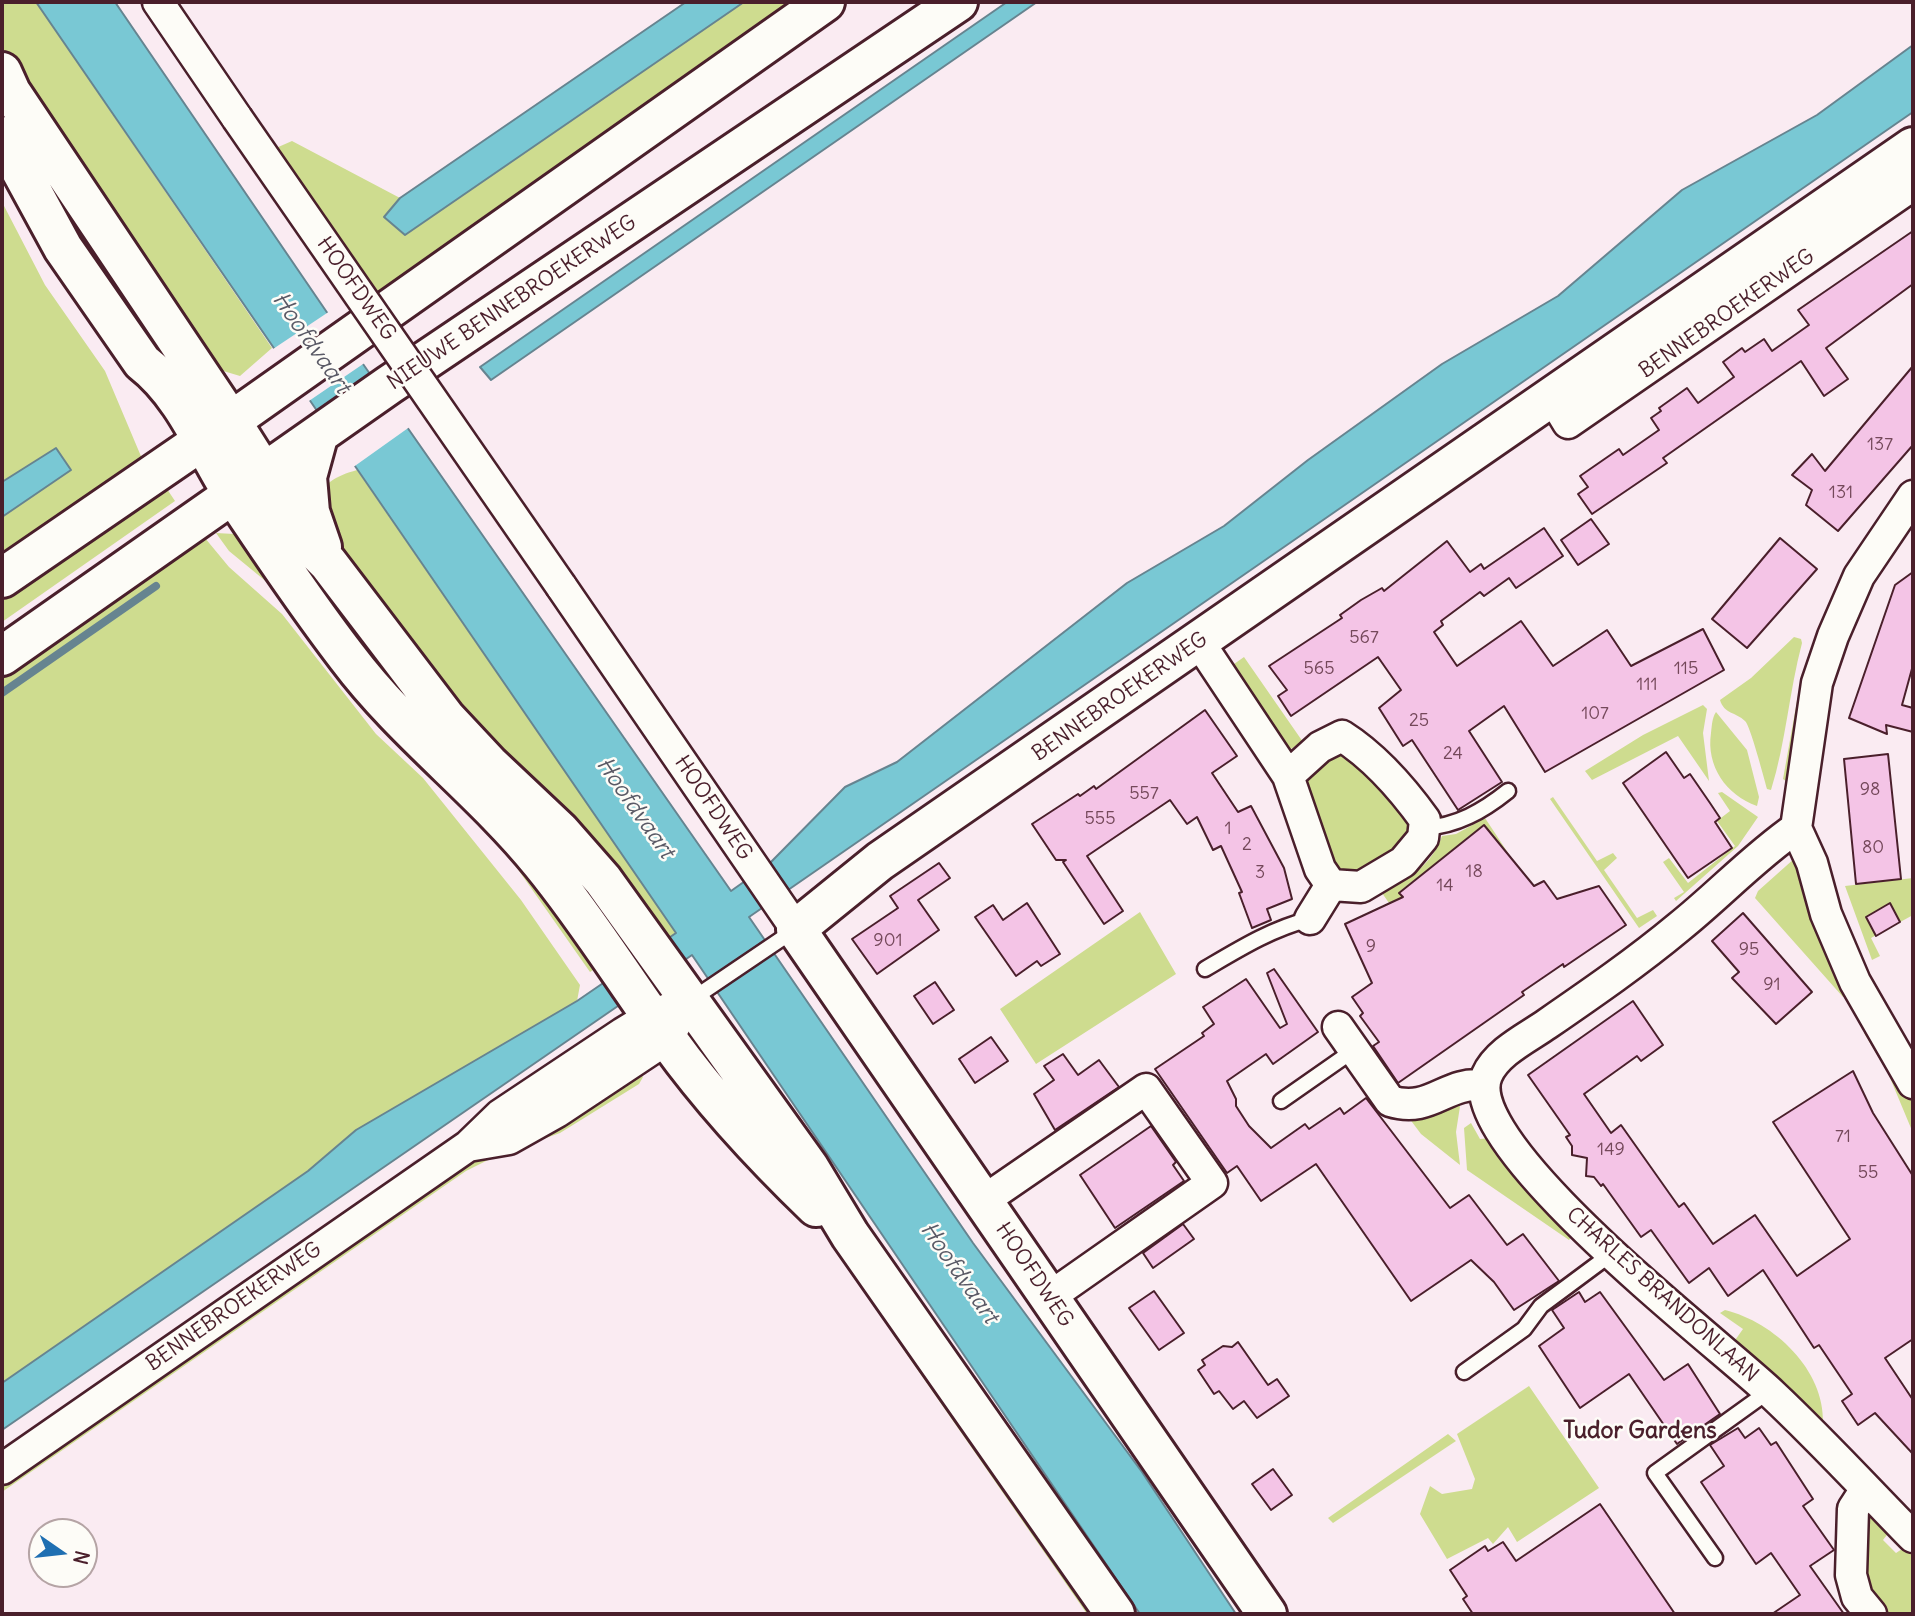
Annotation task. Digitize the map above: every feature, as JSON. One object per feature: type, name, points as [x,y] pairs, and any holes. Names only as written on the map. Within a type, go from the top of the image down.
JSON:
[{"type":"street","name":"HOOFDWEG","points":[[158,2],[755,870],[784,922],[983,1201],[1267,1614]]},
{"type":"street","points":[[2,578],[217,431],[825,2]]},
{"type":"street","name":"NIEUWE BENNEBROEKERWEG","points":[[2,656],[389,386],[958,2]]},
{"type":"street","points":[[2,72],[11,92],[66,176],[217,431],[347,657],[394,713],[502,817],[565,893],[652,1018],[758,1150],[818,1210],[850,1235]]},
{"type":"street","points":[[2,136],[62,248],[142,362],[161,416],[161,468]]},
{"type":"street","name":"BENNEBROEKERWEG","points":[[1559,409],[1913,147]]},
{"type":"street","name":"BENNEBROEKERWEG","points":[[784,922],[880,861],[1199,642],[1559,409],[1913,185]]},
{"type":"street","points":[[142,362],[217,431]]},
{"type":"street","points":[[318,437],[307,477],[310,512],[328,563]]},
{"type":"street","points":[[248,485],[328,563],[446,718],[489,764],[561,831],[603,880],[688,990],[809,1167],[850,1235],[1115,1614]]},
{"type":"street","points":[[1913,496],[1859,576],[1833,636],[1817,683],[1796,828],[1812,863],[1826,914],[1855,982],[1913,1083]]},
{"type":"street","points":[[1199,642],[1288,776],[1320,869],[1331,885]]},
{"type":"street","points":[[1288,776],[1320,747],[1342,736],[1374,761],[1425,820],[1423,838],[1403,862],[1361,887],[1331,885]]},
{"type":"street","points":[[1346,1038],[1390,1101],[1403,1105],[1420,1105],[1467,1083],[1484,1086],[1495,1062],[1506,1052],[1658,944],[1769,847],[1796,828]]},
{"type":"street","points":[[1310,919],[1331,885]]},
{"type":"street","name":"BENNEBROEKERWEG","points":[[2,1469],[468,1146],[500,1115],[652,1018],[688,990]]},
{"type":"street","name":"CHARLES BRANDONLAAN","points":[[1484,1086],[1487,1110],[1535,1178],[1611,1254],[1769,1391],[1913,1537]]},
{"type":"street","points":[[983,1201],[1146,1089],[1212,1183],[1048,1297]]},
{"type":"street","points":[[1866,1489],[1853,1509],[1851,1575],[1857,1597],[1871,1614]]},
{"type":"lane","points":[[1424,828],[1444,827],[1467,818],[1508,791]]},
{"type":"lane","points":[[1205,969],[1255,939],[1310,919]]},
{"type":"lane","name":"BENNEBROEKERWEG","points":[[688,990],[784,922]]},
{"type":"lane","points":[[1281,1101],[1346,1038]]},
{"type":"lane","points":[[1464,1371],[1524,1329],[1541,1306],[1611,1254]]},
{"type":"lane","points":[[1715,1558],[1656,1473],[1769,1391]]},
{"type":"green space","points":[[2,2],[36,2],[272,348],[240,376],[220,370],[23,96],[2,47]]},
{"type":"green space","points":[[744,2],[813,2],[380,299],[276,148],[292,141],[400,198],[384,217],[405,235]]},
{"type":"green space","points":[[2,202],[45,285],[105,371],[143,461],[2,559],[2,517],[70,470],[56,448],[2,482]]},
{"type":"green space","points":[[357,470],[676,933],[668,938],[446,702],[315,506],[325,486],[342,475]]},
{"type":"green space","points":[[165,486],[175,501],[2,622],[2,598]]},
{"type":"green space","points":[[200,532],[229,567],[282,614],[376,734],[423,778],[521,900],[580,985],[577,1001],[356,1130],[308,1171],[2,1383],[2,671]]},
{"type":"green space","points":[[216,533],[234,534],[257,548],[605,962],[590,972],[491,831],[285,597],[229,551]]},
{"type":"green space","points":[[1794,637],[1801,639],[1802,643],[1771,790],[1767,789],[1745,721],[1724,708],[1720,700],[1751,678]]},
{"type":"green space","points":[[1244,657],[1303,742],[1287,751],[1227,669]]},
{"type":"green space","points":[[1802,673],[1810,675],[1790,784],[1783,779]]},
{"type":"green space","points":[[1703,705],[1707,709],[1703,733],[1709,781],[1678,736],[1592,780],[1585,771],[1643,735]]},
{"type":"green space","points":[[1716,712],[1747,750],[1759,797],[1757,806],[1736,795],[1720,778],[1715,768],[1710,745],[1712,722]]},
{"type":"green space","points":[[1343,754],[1395,800],[1416,829],[1396,851],[1352,877],[1334,868],[1300,787],[1307,774],[1317,765]]},
{"type":"green space","points":[[1722,792],[1758,817],[1738,846],[1676,901],[1674,898],[1684,892],[1663,862],[1669,858],[1688,883],[1735,846],[1717,821],[1730,811],[1718,793]]},
{"type":"green space","points":[[1553,797],[1597,861],[1613,853],[1617,858],[1604,870],[1637,918],[1653,910],[1657,916],[1639,928],[1550,799]]},
{"type":"green space","points":[[1485,818],[1516,865],[1470,835],[1417,883],[1414,880],[1399,892],[1410,906],[1429,960],[1382,893],[1418,870],[1432,855],[1442,836],[1456,834]]},
{"type":"green space","points":[[1795,858],[1849,993],[1843,997],[1755,898],[1758,891]]},
{"type":"green space","points":[[1913,878],[1913,915],[1871,938],[1880,956],[1872,960],[1845,886]]},
{"type":"green space","points":[[1140,912],[1176,974],[1036,1064],[1000,1009]]},
{"type":"green space","points":[[1866,1030],[1897,1069],[1913,1100],[1913,1133],[1888,1073],[1864,1033]]},
{"type":"green space","points":[[637,1069],[643,1077],[639,1084],[560,1133],[498,1155],[466,1171],[2,1492],[2,1480],[461,1165]]},
{"type":"green space","points":[[1461,1100],[1456,1132],[1460,1165],[1421,1134],[1409,1118],[1422,1118]]},
{"type":"green space","points":[[1471,1123],[1480,1139],[1492,1138],[1574,1234],[1569,1240],[1467,1170],[1464,1128]]},
{"type":"green space","points":[[1725,1310],[1761,1325],[1793,1351],[1806,1367],[1815,1385],[1821,1403],[1823,1423],[1733,1343],[1743,1329],[1720,1313]]},
{"type":"green space","points":[[903,1327],[1101,1614],[1087,1614],[892,1333]]},
{"type":"green space","points":[[1529,1386],[1599,1488],[1517,1542],[1508,1527],[1493,1544],[1488,1538],[1447,1559],[1420,1514],[1430,1486],[1442,1494],[1472,1489],[1475,1479],[1457,1434]]},
{"type":"green space","points":[[1448,1434],[1456,1441],[1333,1523],[1328,1518]]},
{"type":"green space","points":[[1868,1507],[1890,1531],[1883,1540],[1896,1553],[1905,1547],[1913,1557],[1913,1614],[1884,1614],[1863,1588]]},
{"type":"water","name":"Hoofdvaart","points":[[36,2],[115,2],[326,311],[731,891],[769,864],[845,787],[897,762],[1127,583],[1224,526],[1308,460],[1442,364],[1558,296],[1682,190],[1817,115],[1913,45],[1913,112],[749,917],[973,1243],[1142,1472],[1236,1614],[1140,1614],[692,955],[2,1430],[2,1383],[308,1171],[356,1130],[577,1001],[676,933]]},
{"type":"water","points":[[686,2],[744,2],[405,235],[384,217],[400,198]]},
{"type":"water","points":[[1007,2],[1037,2],[491,380],[480,367]]},
{"type":"water","points":[[56,448],[71,470],[2,517],[2,482]]},
{"type":"pier","points":[[330,311],[366,362],[306,403],[270,351]]},
{"type":"pier","points":[[373,373],[411,426],[352,468],[314,415]]},
{"type":"building","points":[[1913,231],[1913,284],[1826,348],[1848,379],[1824,396],[1801,361],[1663,458],[1667,463],[1592,514],[1578,494],[1588,487],[1580,476],[1619,449],[1623,455],[1659,430],[1651,418],[1661,411],[1659,408],[1687,388],[1698,403],[1734,377],[1723,362],[1742,348],[1745,352],[1764,339],[1772,351],[1809,325],[1798,310]]},
{"type":"building","points":[[1913,366],[1913,445],[1838,531],[1806,505],[1812,490],[1792,475],[1812,454],[1825,471]]},
{"type":"building","points":[[1591,519],[1609,544],[1578,565],[1561,540]]},
{"type":"building","points":[[1544,528],[1563,556],[1516,588],[1509,578],[1484,596],[1480,592],[1441,621],[1443,625],[1434,632],[1457,666],[1521,621],[1553,666],[1607,630],[1631,666],[1703,629],[1724,670],[1545,772],[1504,706],[1469,731],[1502,782],[1458,810],[1412,740],[1403,746],[1379,708],[1401,690],[1378,657],[1291,716],[1278,696],[1287,690],[1269,666],[1342,618],[1340,615],[1361,600],[1382,588],[1384,591],[1447,541],[1470,572],[1481,564],[1484,569]]},
{"type":"building","points":[[1780,538],[1817,569],[1747,648],[1712,619]]},
{"type":"building","points":[[1913,572],[1913,665],[1902,705],[1913,708],[1913,732],[1886,725],[1887,734],[1849,718],[1895,585]]},
{"type":"building","points":[[1205,710],[1237,756],[1212,773],[1238,812],[1251,806],[1284,868],[1292,899],[1267,909],[1271,920],[1252,928],[1239,893],[1242,892],[1221,846],[1213,850],[1197,817],[1187,824],[1170,800],[1087,856],[1123,911],[1104,924],[1063,862],[1066,860],[1056,860],[1032,824],[1078,794],[1080,796],[1094,786],[1096,789]]},
{"type":"building","points":[[1666,752],[1684,778],[1690,774],[1710,803],[1720,818],[1715,822],[1732,848],[1688,878],[1623,783]]},
{"type":"building","points":[[1888,754],[1901,879],[1856,884],[1844,759]]},
{"type":"building","points":[[1484,825],[1534,886],[1544,881],[1557,899],[1599,886],[1626,925],[1522,992],[1524,995],[1398,1083],[1373,1046],[1379,1042],[1360,1016],[1363,1013],[1352,997],[1372,983],[1345,924],[1403,897],[1399,893]]},
{"type":"building","points":[[939,863],[950,878],[918,900],[939,930],[877,974],[852,939],[898,908],[890,896]]},
{"type":"building","points":[[1027,903],[1060,954],[1041,966],[1037,961],[1016,976],[975,917],[993,905],[1003,920]]},
{"type":"building","points":[[1890,903],[1900,922],[1876,936],[1866,917]]},
{"type":"building","points":[[1743,913],[1812,992],[1776,1024],[1732,978],[1739,972],[1712,941]]},
{"type":"building","points":[[1274,969],[1318,1032],[1273,1064],[1266,1054],[1227,1081],[1236,1099],[1236,1106],[1249,1126],[1271,1148],[1305,1124],[1309,1129],[1340,1108],[1344,1114],[1366,1098],[1450,1208],[1469,1195],[1507,1245],[1523,1234],[1559,1281],[1514,1310],[1494,1282],[1471,1260],[1411,1301],[1316,1164],[1261,1201],[1237,1166],[1227,1173],[1155,1069],[1204,1036],[1202,1033],[1214,1024],[1203,1007],[1246,979],[1280,1028],[1287,1024],[1267,973]]},
{"type":"building","points":[[935,982],[954,1010],[933,1024],[914,996]]},
{"type":"building","points":[[1633,1001],[1663,1045],[1641,1061],[1637,1056],[1584,1094],[1611,1133],[1621,1125],[1679,1207],[1684,1203],[1713,1244],[1755,1215],[1797,1276],[1850,1239],[1773,1122],[1853,1071],[1873,1113],[1913,1176],[1913,1339],[1885,1358],[1913,1400],[1913,1454],[1875,1413],[1858,1425],[1842,1401],[1852,1394],[1819,1345],[1814,1348],[1763,1270],[1728,1296],[1709,1268],[1689,1283],[1651,1230],[1641,1237],[1603,1184],[1601,1186],[1594,1177],[1586,1176],[1587,1158],[1572,1155],[1572,1146],[1566,1137],[1570,1135],[1528,1075]]},
{"type":"building","points":[[991,1037],[1008,1061],[975,1083],[959,1059]]},
{"type":"building","points":[[1063,1054],[1078,1075],[1099,1060],[1119,1087],[1055,1130],[1034,1094],[1054,1080],[1044,1066]]},
{"type":"building","points":[[1151,1126],[1176,1162],[1173,1165],[1184,1181],[1115,1228],[1080,1175]]},
{"type":"building","points":[[1183,1224],[1194,1239],[1153,1268],[1143,1253]]},
{"type":"building","points":[[1154,1291],[1184,1333],[1159,1350],[1129,1308]]},
{"type":"building","points":[[1579,1292],[1585,1302],[1600,1292],[1664,1380],[1688,1364],[1720,1414],[1677,1444],[1629,1374],[1580,1408],[1539,1346],[1564,1328],[1552,1310]]},
{"type":"building","points":[[1238,1342],[1268,1385],[1277,1379],[1289,1396],[1257,1418],[1244,1401],[1233,1409],[1219,1391],[1214,1394],[1198,1370],[1205,1365],[1202,1360],[1223,1346],[1232,1347]]},
{"type":"building","points":[[1738,1428],[1745,1438],[1759,1428],[1771,1445],[1776,1442],[1813,1499],[1803,1506],[1834,1550],[1810,1566],[1844,1614],[1772,1614],[1800,1595],[1771,1553],[1756,1564],[1701,1482],[1724,1466],[1710,1445]]},
{"type":"building","points":[[1273,1469],[1292,1495],[1271,1510],[1252,1484]]},
{"type":"building","points":[[1600,1504],[1675,1614],[1473,1614],[1463,1599],[1467,1596],[1450,1570],[1485,1546],[1488,1551],[1503,1542],[1516,1561]]},
{"type":"waterway","points":[[2,693],[156,586]]},
{"type":"district","name":"Tudor Gardens","points":[[1640,1431]]}]
